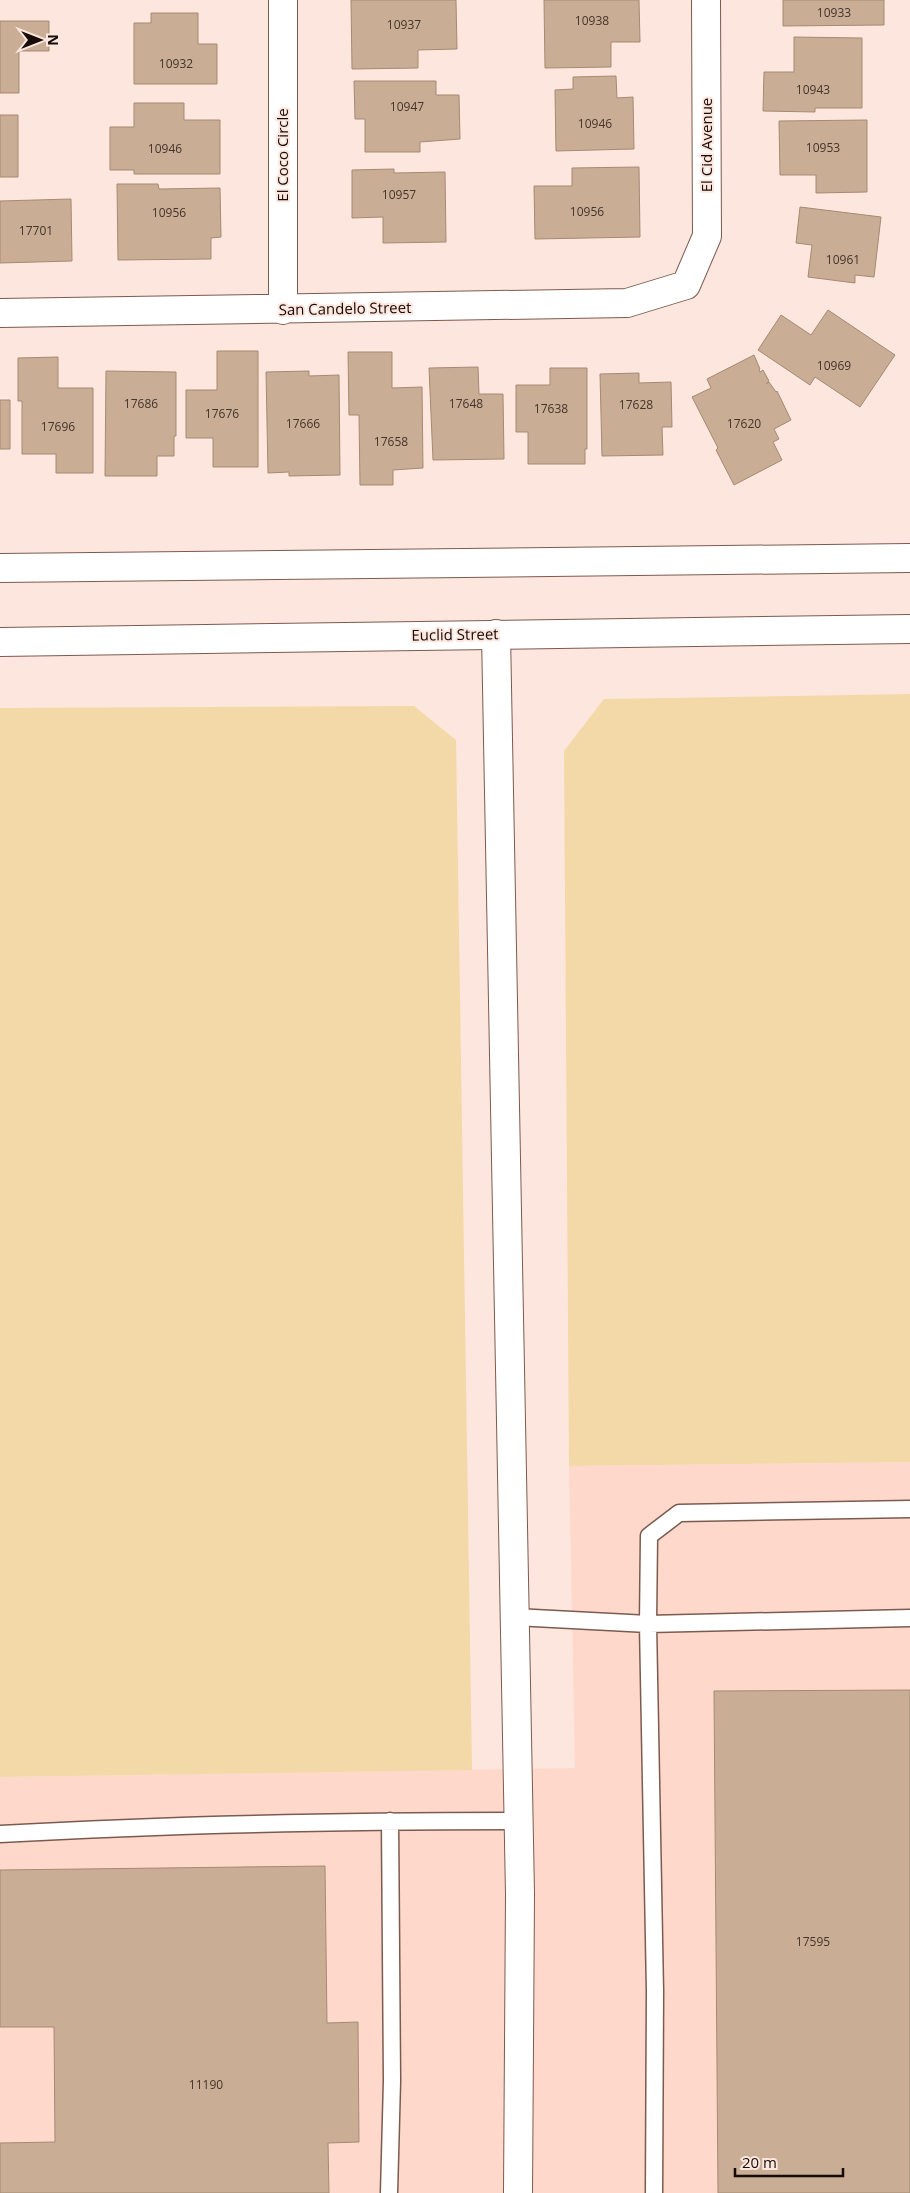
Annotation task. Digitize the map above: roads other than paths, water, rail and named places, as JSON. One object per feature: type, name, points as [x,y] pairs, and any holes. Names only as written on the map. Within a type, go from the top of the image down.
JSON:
[{"type":"street","name":"El Coco Circle","points":[[283,310],[284,0]]},
{"type":"street","name":"El Cid Avenue","points":[[686,285],[707,236],[706,0]]},
{"type":"street","name":"San Candelo Street","points":[[0,313],[283,310],[627,303],[686,285]]},
{"type":"street","points":[[0,568],[910,558]]},
{"type":"street","name":"Euclid Street","points":[[0,642],[910,629]]},
{"type":"street","points":[[496,634],[519,1821],[518,2193]]},
{"type":"lane","points":[[654,2193],[655,1991],[648,1624],[649,1536],[679,1513],[910,1509]]},
{"type":"lane","points":[[514,1617],[648,1624],[910,1618]]},
{"type":"lane","points":[[0,1834],[125,1827],[390,1821],[519,1821]]},
{"type":"lane","points":[[389,2193],[392,2081],[390,1821]]}]
